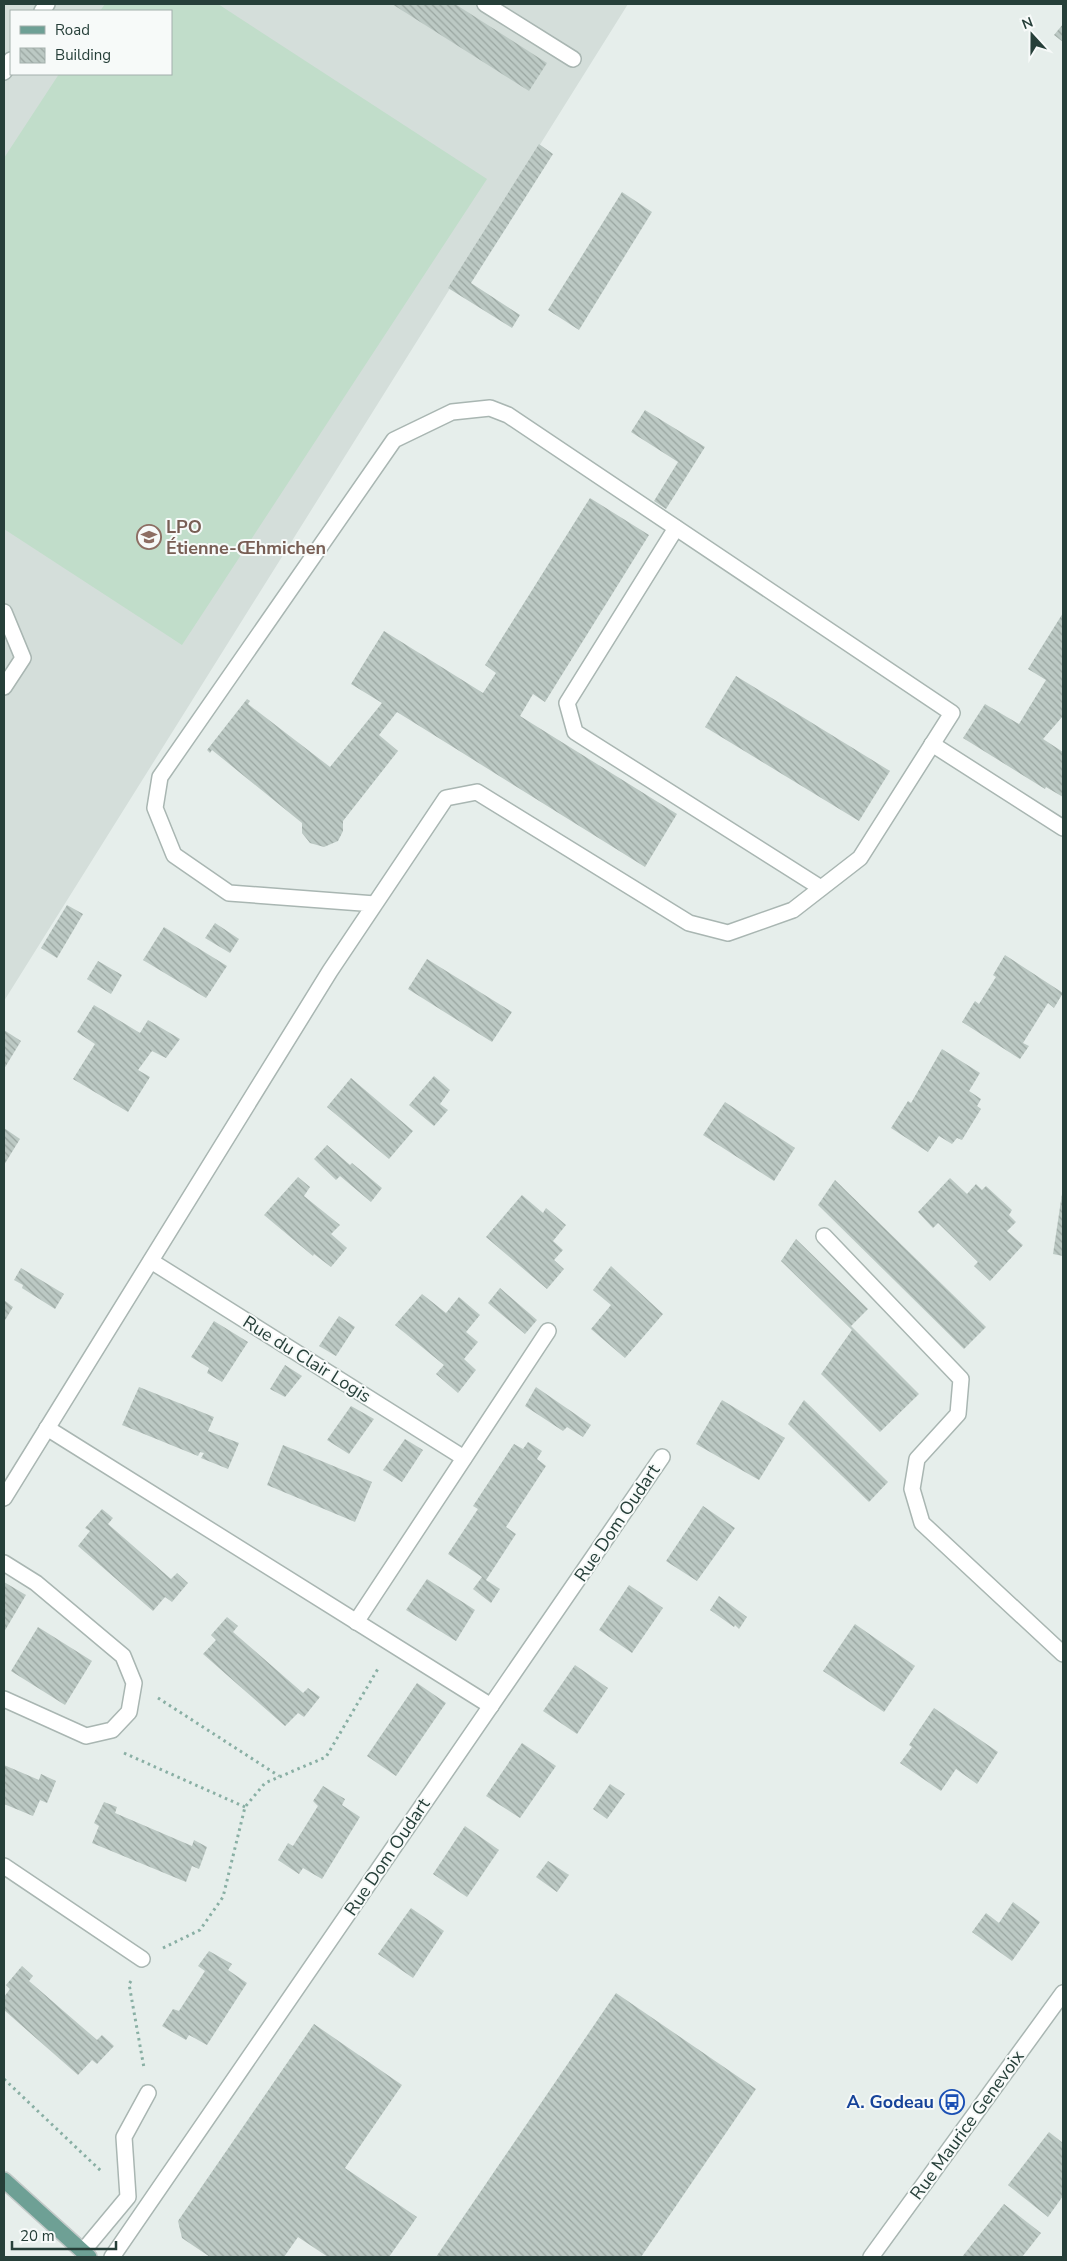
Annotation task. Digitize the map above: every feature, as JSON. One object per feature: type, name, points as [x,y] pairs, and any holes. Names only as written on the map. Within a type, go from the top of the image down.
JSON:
[{"type":"main road","points":[[4,2180],[86,2254]]},
{"type":"street","points":[[485,4],[573,59]]},
{"type":"street","points":[[4,1498],[330,970],[375,904],[446,798],[477,792],[689,923],[728,933],[793,910],[860,858],[952,713],[508,415],[490,408],[452,412],[394,440],[160,778],[155,808],[174,855],[229,893],[375,904]]},
{"type":"street","points":[[676,528],[567,703],[576,732],[821,888]]},
{"type":"street","points":[[4,612],[23,658],[4,687]]},
{"type":"street","points":[[932,744],[1063,828]]},
{"type":"street","points":[[824,1236],[962,1379],[958,1414],[916,1459],[912,1489],[922,1523],[1063,1654]]},
{"type":"street","name":"Rue du Clair Logis","points":[[151,1261],[464,1458]]},
{"type":"street","points":[[356,1622],[548,1331]]},
{"type":"street","points":[[47,1428],[491,1706]]},
{"type":"street","name":"Rue Dom Oudart","points":[[112,2257],[662,1457]]},
{"type":"street","points":[[4,1563],[36,1583],[123,1656],[134,1683],[129,1712],[112,1730],[86,1736],[4,1699]]},
{"type":"street","points":[[4,1866],[142,1959]]},
{"type":"street","name":"Rue Maurice Genevoix","points":[[871,2257],[1063,1993]]},
{"type":"street","points":[[86,2254],[128,2197],[124,2138],[148,2093]]},
{"type":"path","points":[[148,2093],[129,1984],[142,1959],[200,1930],[223,1897],[244,1807],[265,1783],[326,1756],[392,1644]]},
{"type":"path","points":[[134,1683],[279,1776]]},
{"type":"path","points":[[86,1736],[244,1807]]},
{"type":"path","points":[[4,2079],[128,2197]]},
{"type":"shaded area","name":"LPO Étienne-Œhmichen","points":[[4,4],[628,4],[4,1001]]},
{"type":"green space","name":"LPO Étienne-Œhmichen","points":[[105,4],[218,4],[487,179],[182,645],[4,529],[4,158],[58,75],[172,75],[172,10],[101,10]]},
{"type":"building","points":[[392,4],[455,4],[547,63],[529,91]]},
{"type":"building","points":[[1063,24],[1063,42],[1054,35]]},
{"type":"building","points":[[539,144],[553,154],[471,283],[520,315],[512,328],[448,288]]},
{"type":"building","points":[[622,192],[652,212],[579,330],[548,310]]},
{"type":"building","points":[[645,410],[705,447],[666,509],[654,501],[678,462],[631,432]]},
{"type":"building","points":[[590,498],[649,535],[545,702],[533,694],[520,716],[677,814],[645,867],[397,712],[379,735],[398,751],[343,821],[343,831],[338,841],[324,847],[310,843],[302,833],[302,823],[212,750],[210,753],[207,750],[247,699],[250,701],[248,704],[330,767],[382,703],[351,684],[384,631],[483,693],[496,673],[485,665]]},
{"type":"building","points":[[1063,613],[1063,716],[1043,739],[1063,752],[1063,797],[1046,787],[1045,789],[963,738],[985,704],[1019,724],[1046,680],[1028,669]]},
{"type":"building","points":[[736,676],[890,771],[859,821],[705,727]]},
{"type":"building","points":[[67,905],[83,914],[57,958],[41,948]]},
{"type":"building","points":[[215,923],[239,939],[230,953],[205,938]]},
{"type":"building","points":[[164,927],[227,966],[206,998],[143,960]]},
{"type":"building","points":[[1005,955],[1063,993],[1054,1008],[1048,1003],[1023,1043],[1029,1046],[1020,1059],[962,1022],[975,1001],[979,1004],[996,977],[993,975]]},
{"type":"building","points":[[427,959],[512,1012],[492,1042],[408,989]]},
{"type":"building","points":[[98,961],[122,975],[111,994],[87,979]]},
{"type":"building","points":[[94,1005],[140,1033],[148,1020],[180,1039],[166,1058],[152,1051],[138,1070],[150,1077],[128,1112],[73,1079],[95,1044],[77,1032]]},
{"type":"building","points":[[4,1030],[21,1041],[4,1069]]},
{"type":"building","points":[[942,1049],[980,1073],[969,1091],[981,1099],[977,1106],[981,1109],[962,1140],[957,1138],[952,1144],[939,1136],[928,1152],[891,1128],[908,1101],[911,1103]]},
{"type":"building","points":[[434,1076],[450,1090],[440,1104],[448,1110],[434,1126],[409,1105]]},
{"type":"building","points":[[351,1078],[413,1131],[389,1159],[327,1107]]},
{"type":"building","points":[[725,1102],[795,1148],[774,1181],[703,1135]]},
{"type":"building","points":[[4,1128],[20,1139],[4,1165]]},
{"type":"building","points":[[327,1145],[350,1165],[352,1163],[382,1188],[371,1202],[340,1176],[336,1180],[314,1159]]},
{"type":"building","points":[[298,1177],[310,1187],[304,1196],[340,1225],[331,1234],[347,1248],[331,1267],[314,1254],[313,1256],[264,1215]]},
{"type":"building","points":[[950,1178],[967,1194],[976,1184],[982,1190],[986,1186],[1012,1210],[1009,1215],[1016,1222],[1007,1231],[1023,1245],[990,1281],[974,1266],[978,1262],[938,1223],[933,1228],[918,1212]]},
{"type":"building","points":[[835,1180],[986,1327],[964,1349],[818,1205]]},
{"type":"building","points":[[1063,1194],[1063,1256],[1053,1254]]},
{"type":"building","points":[[522,1195],[543,1213],[546,1208],[566,1225],[553,1241],[563,1250],[554,1260],[564,1269],[547,1289],[486,1237]]},
{"type":"building","points":[[796,1239],[868,1309],[851,1326],[919,1394],[880,1432],[821,1374],[852,1330],[781,1261]]},
{"type":"building","points":[[611,1266],[663,1314],[625,1358],[591,1329],[611,1305],[593,1290]]},
{"type":"building","points":[[21,1268],[64,1294],[55,1309],[22,1288],[23,1285],[14,1280]]},
{"type":"building","points":[[500,1288],[537,1320],[525,1334],[488,1303]]},
{"type":"building","points":[[422,1294],[446,1313],[459,1297],[480,1315],[466,1332],[478,1342],[464,1359],[476,1370],[458,1393],[436,1374],[444,1365],[395,1325]]},
{"type":"building","points":[[4,1300],[13,1307],[4,1322]]},
{"type":"building","points":[[339,1316],[355,1327],[336,1356],[319,1346]]},
{"type":"building","points":[[214,1321],[248,1342],[222,1382],[207,1373],[209,1368],[191,1357]]},
{"type":"building","points":[[285,1365],[302,1376],[285,1397],[270,1389]]},
{"type":"building","points":[[139,1387],[214,1417],[208,1431],[239,1443],[228,1469],[201,1458],[204,1453],[200,1452],[198,1456],[122,1425]]},
{"type":"building","points":[[536,1387],[591,1425],[583,1437],[567,1427],[563,1431],[525,1406]]},
{"type":"building","points":[[722,1400],[785,1438],[759,1480],[696,1444]]},
{"type":"building","points":[[804,1400],[888,1482],[869,1502],[788,1424]]},
{"type":"building","points":[[351,1406],[374,1419],[349,1454],[327,1440]]},
{"type":"building","points":[[405,1439],[423,1450],[402,1482],[383,1470]]},
{"type":"building","points":[[528,1442],[542,1451],[537,1459],[546,1466],[506,1527],[516,1534],[486,1580],[500,1589],[491,1603],[473,1589],[482,1577],[448,1554],[478,1509],[473,1506],[514,1444],[523,1449]]},
{"type":"building","points":[[283,1445],[372,1482],[355,1522],[267,1485]]},
{"type":"building","points":[[703,1506],[735,1528],[697,1581],[666,1561]]},
{"type":"building","points":[[102,1509],[113,1518],[108,1524],[171,1579],[177,1573],[188,1583],[172,1602],[165,1597],[153,1611],[78,1546],[90,1531],[85,1528]]},
{"type":"building","points":[[427,1579],[475,1610],[456,1641],[406,1610]]},
{"type":"building","points":[[4,1582],[26,1595],[4,1632]]},
{"type":"building","points":[[629,1585],[663,1608],[632,1653],[599,1630]]},
{"type":"building","points":[[719,1596],[747,1617],[739,1629],[710,1610]]},
{"type":"building","points":[[227,1617],[238,1626],[233,1632],[303,1693],[308,1688],[320,1697],[304,1717],[298,1713],[285,1726],[203,1654],[216,1640],[211,1635]]},
{"type":"building","points":[[855,1624],[915,1666],[884,1712],[823,1671]]},
{"type":"building","points":[[38,1627],[92,1661],[65,1705],[11,1671]]},
{"type":"building","points":[[575,1665],[608,1688],[577,1734],[543,1711]]},
{"type":"building","points":[[417,1683],[446,1703],[396,1776],[367,1756]]},
{"type":"building","points":[[934,1708],[998,1752],[977,1784],[956,1769],[941,1791],[900,1763],[912,1747],[909,1745]]},
{"type":"building","points":[[522,1743],[556,1766],[520,1818],[486,1796]]},
{"type":"building","points":[[4,1765],[39,1780],[41,1774],[56,1781],[47,1803],[40,1800],[33,1816],[4,1804]]},
{"type":"building","points":[[610,1784],[625,1794],[607,1819],[593,1809]]},
{"type":"building","points":[[323,1786],[345,1799],[342,1805],[360,1817],[322,1879],[303,1868],[299,1874],[278,1860],[288,1843],[293,1846],[318,1806],[313,1801]]},
{"type":"building","points":[[104,1802],[117,1807],[115,1813],[192,1846],[194,1840],[207,1847],[199,1869],[192,1866],[186,1882],[92,1843],[99,1826],[94,1823]]},
{"type":"building","points":[[465,1826],[499,1850],[467,1897],[433,1874]]},
{"type":"building","points":[[548,1861],[569,1875],[557,1892],[536,1877]]},
{"type":"building","points":[[1013,1902],[1040,1922],[1012,1961],[972,1932],[986,1913],[999,1923]]},
{"type":"building","points":[[411,1908],[444,1931],[413,1978],[378,1954]]},
{"type":"building","points":[[209,1951],[232,1964],[228,1970],[247,1983],[207,2045],[189,2035],[186,2040],[162,2026],[173,2009],[179,2011],[205,1971],[198,1966]]},
{"type":"building","points":[[22,1966],[33,1976],[29,1981],[97,2040],[102,2035],[114,2046],[97,2064],[92,2060],[78,2075],[4,2010],[4,1997],[10,1989],[6,1985]]},
{"type":"building","points":[[616,1993],[756,2089],[641,2257],[436,2257]]},
{"type":"building","points":[[314,2024],[402,2085],[345,2168],[417,2217],[389,2257],[328,2257],[298,2237],[284,2257],[210,2257],[182,2238],[178,2221]]},
{"type":"building","points":[[1049,2132],[1063,2143],[1063,2196],[1048,2217],[1008,2185]]},
{"type":"building","points":[[1004,2204],[1041,2233],[1022,2257],[962,2257]]},
{"type":"place","name":"LPO Étienne-Œhmichen","points":[[149,537]]},
{"type":"place","name":"A. Godeau","points":[[952,2102]]}]
